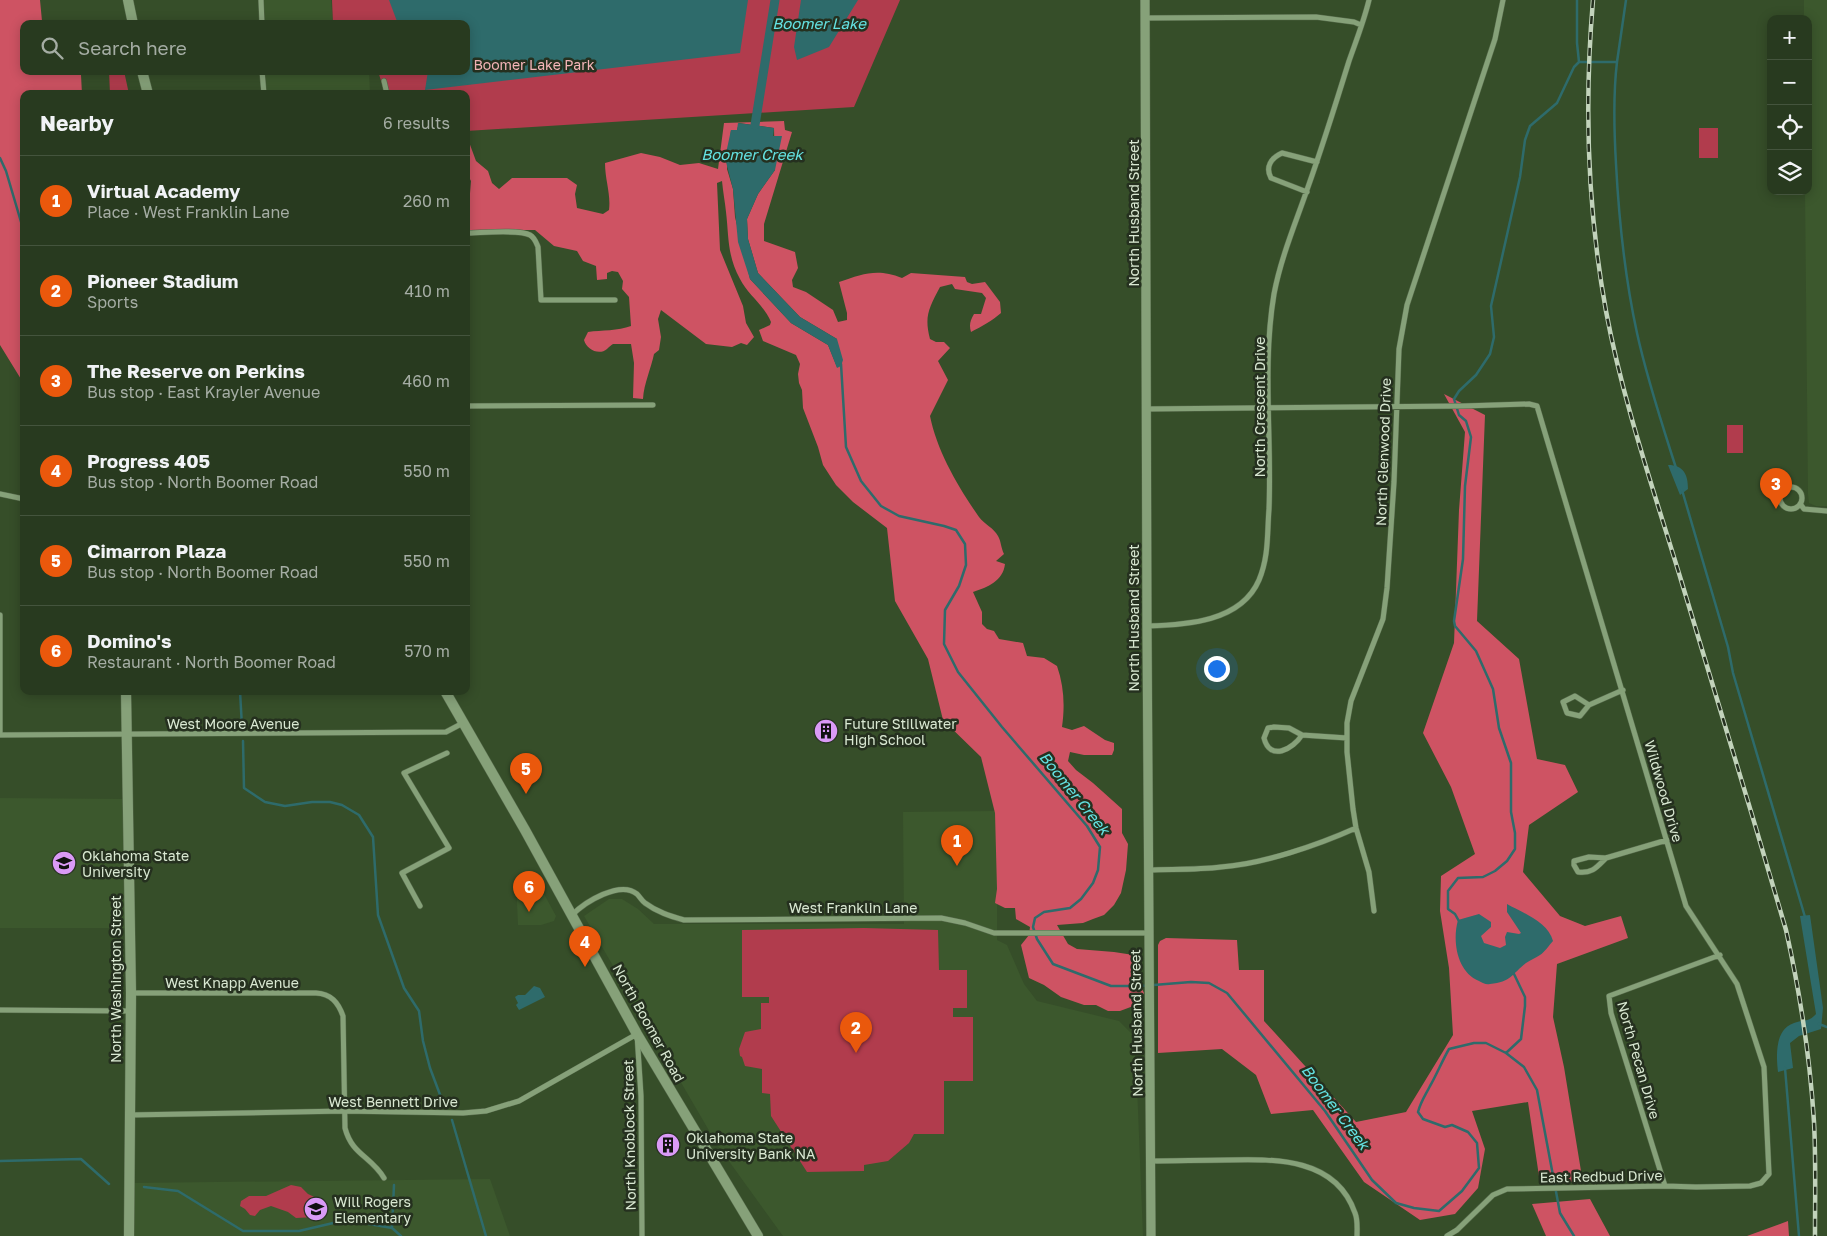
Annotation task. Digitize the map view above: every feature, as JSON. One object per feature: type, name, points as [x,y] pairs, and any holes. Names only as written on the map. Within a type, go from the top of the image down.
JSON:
[{"type":"main road","points":[[128,0],[132,20]]},
{"type":"main road","points":[[143,75],[147,90]]},
{"type":"main road","name":"North Washington Street","points":[[126,695],[131,993],[129,1236]]},
{"type":"main road","name":"North Boomer Road","points":[[447,695],[572,914],[637,1034],[758,1236]]},
{"type":"street","points":[[262,0],[262,20]]},
{"type":"street","name":"North Husband Street","points":[[1145,0],[1151,1236]]},
{"type":"street","name":"North Crescent Drive","points":[[1147,626],[1186,625],[1219,616],[1248,596],[1258,580],[1268,546],[1270,481],[1268,355],[1274,294],[1281,264],[1317,162],[1369,0]]},
{"type":"street","name":"North Glenwood Drive","points":[[1374,911],[1369,872],[1356,828],[1348,771],[1347,723],[1351,701],[1383,619],[1388,588],[1399,349],[1407,305],[1495,38],[1503,0]]},
{"type":"street","points":[[1145,18],[1316,17],[1354,22],[1360,25]]},
{"type":"street","points":[[262,75],[264,90]]},
{"type":"street","points":[[384,81],[386,90]]},
{"type":"street","points":[[1306,192],[1271,178],[1268,173],[1269,165],[1273,158],[1282,153],[1317,162]]},
{"type":"street","points":[[470,233],[519,232],[529,234],[535,239],[538,248],[541,300],[615,300]]},
{"type":"street","name":"Wildwood Drive","points":[[1397,406],[1529,404],[1537,406],[1686,906],[1720,955],[1737,984],[1764,1067],[1769,1174]]},
{"type":"street","points":[[470,406],[653,405]]},
{"type":"street","points":[[1146,408],[1397,406]]},
{"type":"street","points":[[1801,504],[1797,508],[1787,509],[1781,503],[1780,494],[1786,487],[1795,487],[1801,492],[1803,497],[1801,504],[1804,509],[1827,511]]},
{"type":"street","points":[[0,494],[20,498]]},
{"type":"street","points":[[0,614],[0,735]]},
{"type":"street","points":[[1589,705],[1576,696],[1563,702],[1567,713],[1580,716],[1589,705],[1623,690]]},
{"type":"street","name":"West Moore Avenue","points":[[0,735],[446,732],[463,722]]},
{"type":"street","points":[[1302,735],[1297,742],[1278,752],[1269,748],[1264,738],[1268,728],[1274,727],[1289,728],[1302,735],[1347,738]]},
{"type":"street","points":[[420,906],[402,873],[449,848],[404,773],[446,753]]},
{"type":"street","points":[[1148,870],[1222,868],[1270,858],[1330,840],[1356,828]]},
{"type":"street","points":[[1606,858],[1590,872],[1578,872],[1574,866],[1574,861],[1579,858],[1606,858],[1667,840]]},
{"type":"street","name":"West Franklin Lane","points":[[572,914],[582,905],[610,891],[624,891],[636,893],[645,903],[666,915],[684,920],[941,918],[965,923],[994,933],[1149,933]]},
{"type":"street","name":"North Pecan Drive","points":[[1665,1186],[1611,1013],[1609,996],[1720,955]]},
{"type":"street","name":"West Knapp Avenue","points":[[131,993],[316,993],[332,998],[343,1016],[344,1111]]},
{"type":"street","points":[[0,1010],[130,1011]]},
{"type":"street","name":"West Bennett Drive","points":[[129,1115],[344,1111],[463,1113],[486,1111],[519,1101],[637,1034]]},
{"type":"street","name":"North Knoblock Street","points":[[637,1034],[641,1096],[642,1236]]},
{"type":"street","points":[[344,1111],[345,1128],[351,1145],[374,1164],[384,1178]]},
{"type":"street","points":[[1151,1161],[1271,1159],[1308,1166],[1330,1176],[1347,1195],[1356,1215],[1358,1236]]},
{"type":"street","name":"East Redbud Drive","points":[[1447,1236],[1457,1230],[1493,1195],[1507,1189],[1750,1186],[1761,1183],[1769,1174]]},
{"type":"shaded area","points":[[0,0],[40,0],[42,20],[20,20],[20,75],[81,75],[82,90],[20,90],[20,378],[0,345]]},
{"type":"shaded area","points":[[264,0],[331,0],[333,20],[265,20]]},
{"type":"shaded area","points":[[1804,0],[1827,0],[1827,506],[1816,506],[1809,503],[1808,494],[1805,195],[1812,195],[1812,15],[1804,15]]},
{"type":"shaded area","points":[[265,75],[369,75],[370,90],[266,90]]},
{"type":"shaded area","points":[[784,121],[785,130],[792,132],[764,224],[764,241],[795,252],[798,268],[792,280],[793,287],[806,292],[833,310],[838,322],[847,320],[839,282],[870,273],[885,273],[902,278],[911,273],[965,277],[967,282],[972,284],[985,282],[1000,302],[1001,313],[971,332],[970,325],[974,314],[981,314],[986,298],[982,293],[955,289],[952,284],[940,287],[930,307],[927,324],[930,339],[936,342],[944,342],[950,348],[938,361],[948,380],[930,416],[933,429],[949,468],[979,517],[996,533],[1004,554],[996,561],[1005,564],[1004,570],[998,579],[994,583],[973,592],[982,612],[982,624],[987,629],[994,631],[999,639],[1023,643],[1027,656],[1044,658],[1057,666],[1063,696],[1062,727],[1072,730],[1084,726],[1105,740],[1114,743],[1112,755],[1084,755],[1070,752],[1068,761],[1122,809],[1122,833],[1128,844],[1126,870],[1121,893],[1114,905],[1104,915],[1083,923],[1057,925],[1068,944],[1077,949],[1140,956],[1139,970],[1135,975],[1144,993],[1136,1005],[1120,1011],[1108,1011],[1096,1005],[1084,1005],[1061,997],[1044,985],[1029,978],[1021,945],[1029,935],[1030,927],[1016,919],[1015,908],[1005,908],[995,903],[997,889],[995,813],[981,757],[943,720],[928,659],[895,601],[887,528],[853,502],[836,485],[823,465],[803,408],[802,390],[798,374],[800,364],[796,355],[763,341],[759,330],[770,325],[771,322],[764,310],[743,285],[733,262],[729,246],[722,181],[717,183],[720,250],[743,306],[746,323],[754,337],[747,345],[741,343],[732,347],[706,344],[661,310],[658,319],[661,337],[659,350],[654,354],[643,399],[633,398],[634,363],[631,344],[613,344],[604,351],[597,352],[590,349],[584,340],[588,332],[615,330],[631,326],[629,297],[622,289],[623,281],[618,272],[612,271],[607,273],[607,279],[597,280],[596,266],[583,261],[577,251],[554,246],[535,230],[470,230],[470,145],[476,161],[488,171],[492,183],[499,189],[512,178],[567,178],[577,185],[575,194],[577,208],[603,214],[609,210],[605,163],[641,153],[660,157],[680,165],[699,163],[718,169],[724,123]],"holes":[[[739,123],[774,128],[775,170],[758,194],[747,219],[748,239],[758,273],[800,317],[837,339],[837,367],[828,345],[791,323],[750,279],[735,217],[733,189],[727,169],[731,130],[737,130]]]},
{"type":"shaded area","points":[[1444,394],[1485,415],[1477,621],[1519,659],[1537,759],[1565,765],[1578,792],[1529,825],[1523,872],[1560,916],[1585,926],[1621,916],[1628,938],[1557,964],[1553,1017],[1564,1067],[1581,1171],[1587,1181],[1540,1183],[1528,1102],[1472,1111],[1485,1149],[1478,1188],[1455,1214],[1420,1220],[1364,1182],[1313,1110],[1271,1114],[1256,1075],[1222,1049],[1158,1053],[1158,945],[1160,941],[1166,938],[1237,940],[1239,970],[1264,970],[1264,1021],[1356,1122],[1406,1112],[1453,1035],[1449,968],[1440,911],[1441,876],[1475,854],[1451,787],[1423,733],[1454,643],[1459,510],[1465,432]]},
{"type":"shaded area","name":"Oklahoma State University","points":[[0,798],[127,799],[128,928],[0,928]]},
{"type":"shaded area","points":[[997,811],[997,940],[1007,945],[1024,984],[1037,1001],[1119,1021],[1131,1033],[1136,1060],[1143,1236],[783,1236],[718,1146],[584,916],[609,899],[622,899],[638,909],[654,924],[904,924],[903,812]]},
{"type":"shaded area","points":[[531,870],[556,916],[554,921],[541,925],[518,925],[516,880]]},
{"type":"shaded area","name":"Will Rogers Elementary","points":[[490,1179],[510,1236],[131,1236],[131,1183]]},
{"type":"shaded area","points":[[1590,1199],[1610,1236],[1546,1236],[1532,1204]]},
{"type":"shaded area","points":[[1788,1221],[1789,1236],[1747,1236]]},
{"type":"green space","name":"Boomer Lake Park","points":[[332,0],[900,0],[854,107],[470,131],[470,90],[384,90],[379,75],[470,75],[470,20],[333,20]]},
{"type":"green space","points":[[109,75],[125,75],[128,90],[110,90]]},
{"type":"green space","points":[[1699,128],[1718,128],[1718,158],[1699,158]]},
{"type":"green space","points":[[1727,425],[1743,425],[1743,453],[1727,453]]},
{"type":"green space","points":[[864,928],[938,930],[939,970],[967,970],[967,1008],[953,1008],[953,1017],[973,1017],[973,1081],[944,1081],[944,1134],[914,1134],[909,1143],[888,1161],[864,1165],[864,1171],[807,1172],[771,1116],[770,1094],[762,1093],[762,1069],[745,1066],[740,1056],[739,1049],[745,1032],[761,1029],[761,1003],[769,1003],[769,997],[742,997],[742,930]]},
{"type":"green space","points":[[291,1185],[301,1187],[308,1194],[321,1200],[324,1204],[322,1214],[315,1217],[296,1218],[288,1212],[271,1206],[260,1210],[255,1216],[250,1215],[240,1206],[241,1201],[249,1196],[266,1196]]},
{"type":"water","name":"Boomer Lake","points":[[389,0],[748,0],[740,53],[425,90],[427,75],[470,75],[470,20],[396,20]]},
{"type":"water","name":"Boomer Lake","points":[[801,0],[858,0],[829,47],[797,60],[794,47]]},
{"type":"water","name":"Boomer Creek","points":[[738,123],[774,128],[773,136],[782,136],[775,170],[758,194],[747,219],[748,239],[758,273],[800,317],[837,339],[843,360],[841,366],[837,368],[828,345],[791,323],[750,279],[738,242],[733,189],[725,158],[731,130],[737,130]]},
{"type":"water","points":[[1668,465],[1678,467],[1686,475],[1688,489],[1680,495]]},
{"type":"water","points":[[1507,904],[1540,923],[1546,928],[1553,941],[1542,954],[1526,963],[1511,977],[1497,983],[1486,984],[1472,977],[1461,963],[1456,946],[1458,920],[1479,914],[1491,922],[1491,927],[1481,936],[1484,943],[1500,948],[1506,945],[1505,937],[1507,932],[1521,933],[1507,912]]},
{"type":"water","points":[[1810,915],[1823,1008],[1821,1029],[1799,1036],[1790,1043],[1793,1068],[1778,1072],[1777,1051],[1783,1031],[1788,1026],[1808,1020],[1816,1014],[1800,916]]},
{"type":"water","points":[[534,986],[540,988],[545,997],[519,1010],[515,997],[525,995]]},
{"type":"waterway","name":"Boomer Creek","points":[[755,125],[775,0]]},
{"type":"waterway","points":[[1460,923],[1455,914],[1448,909],[1448,891],[1458,878],[1483,877],[1495,871],[1507,861],[1515,849],[1515,833],[1511,812],[1511,763],[1499,728],[1493,689],[1476,651],[1455,626],[1454,621],[1463,559],[1465,486],[1471,437],[1466,421],[1459,415],[1454,399],[1459,391],[1476,375],[1490,354],[1494,337],[1491,306],[1520,177],[1525,140],[1530,126],[1557,103],[1574,67],[1579,62],[1577,0]]},
{"type":"waterway","points":[[1579,62],[1617,62],[1626,0]]},
{"type":"waterway","points":[[1617,62],[1614,100],[1615,138],[1619,207],[1626,270],[1641,350],[1676,468]]},
{"type":"waterway","points":[[0,158],[6,171],[20,218]]},
{"type":"waterway","name":"Boomer Creek","points":[[841,364],[846,447],[861,481],[881,506],[899,516],[956,530],[965,544],[966,565],[959,586],[945,610],[944,644],[958,672],[1002,727],[1087,826],[1100,847],[1098,870],[1093,883],[1081,899],[1070,908],[1044,912],[1035,918],[1033,927],[1037,939],[1053,964],[1111,986],[1191,982],[1209,983],[1227,993],[1325,1111],[1372,1180],[1396,1203],[1414,1208],[1439,1211],[1462,1191],[1479,1168],[1477,1143],[1468,1132],[1452,1125],[1445,1127],[1423,1119],[1418,1112],[1449,1049],[1474,1043],[1486,1043],[1506,1053],[1524,1067],[1537,1090],[1560,1213],[1574,1236]]},
{"type":"waterway","points":[[1682,490],[1728,647],[1733,673],[1805,917]]},
{"type":"waterway","points":[[240,695],[242,727]]},
{"type":"waterway","points":[[243,741],[244,788],[265,802],[285,806],[312,802],[330,802],[342,805],[359,815],[373,837],[378,915],[404,988],[419,1011],[423,1041],[430,1068],[442,1100]]},
{"type":"waterway","points":[[1506,1053],[1521,1039],[1525,1006],[1525,997],[1514,974]]},
{"type":"waterway","points":[[1819,1024],[1827,1027]]},
{"type":"waterway","points":[[1785,1068],[1799,1236]]},
{"type":"waterway","points":[[452,1120],[486,1236]]},
{"type":"waterway","points":[[0,1161],[81,1159],[109,1184]]},
{"type":"waterway","points":[[394,1185],[392,1228],[401,1236]]},
{"type":"waterway","points":[[144,1187],[178,1191],[243,1231],[299,1231],[346,1220],[392,1228]]},
{"type":"railway","points":[[1593,0],[1590,40],[1589,156],[1595,233],[1606,311],[1621,379],[1640,446],[1786,930],[1796,977],[1810,1073],[1815,1150],[1815,1236]]},
{"type":"place","name":"The Reserve on Perkins","points":[[1776,509]]},
{"type":"place","name":"Future Stillwater High School","points":[[826,731]]},
{"type":"place","name":"Cimarron Plaza","points":[[526,794]]},
{"type":"place","name":"Oklahoma State University","points":[[64,863]]},
{"type":"place","name":"Virtual Academy","points":[[957,866]]},
{"type":"place","name":"Domino's","points":[[529,912]]},
{"type":"place","name":"Progress 405","points":[[585,967]]},
{"type":"place","name":"Pioneer Stadium","points":[[856,1053]]},
{"type":"place","name":"Oklahoma State University Bank NA","points":[[668,1145]]},
{"type":"place","name":"Will Rogers Elementary","points":[[316,1209]]}]
